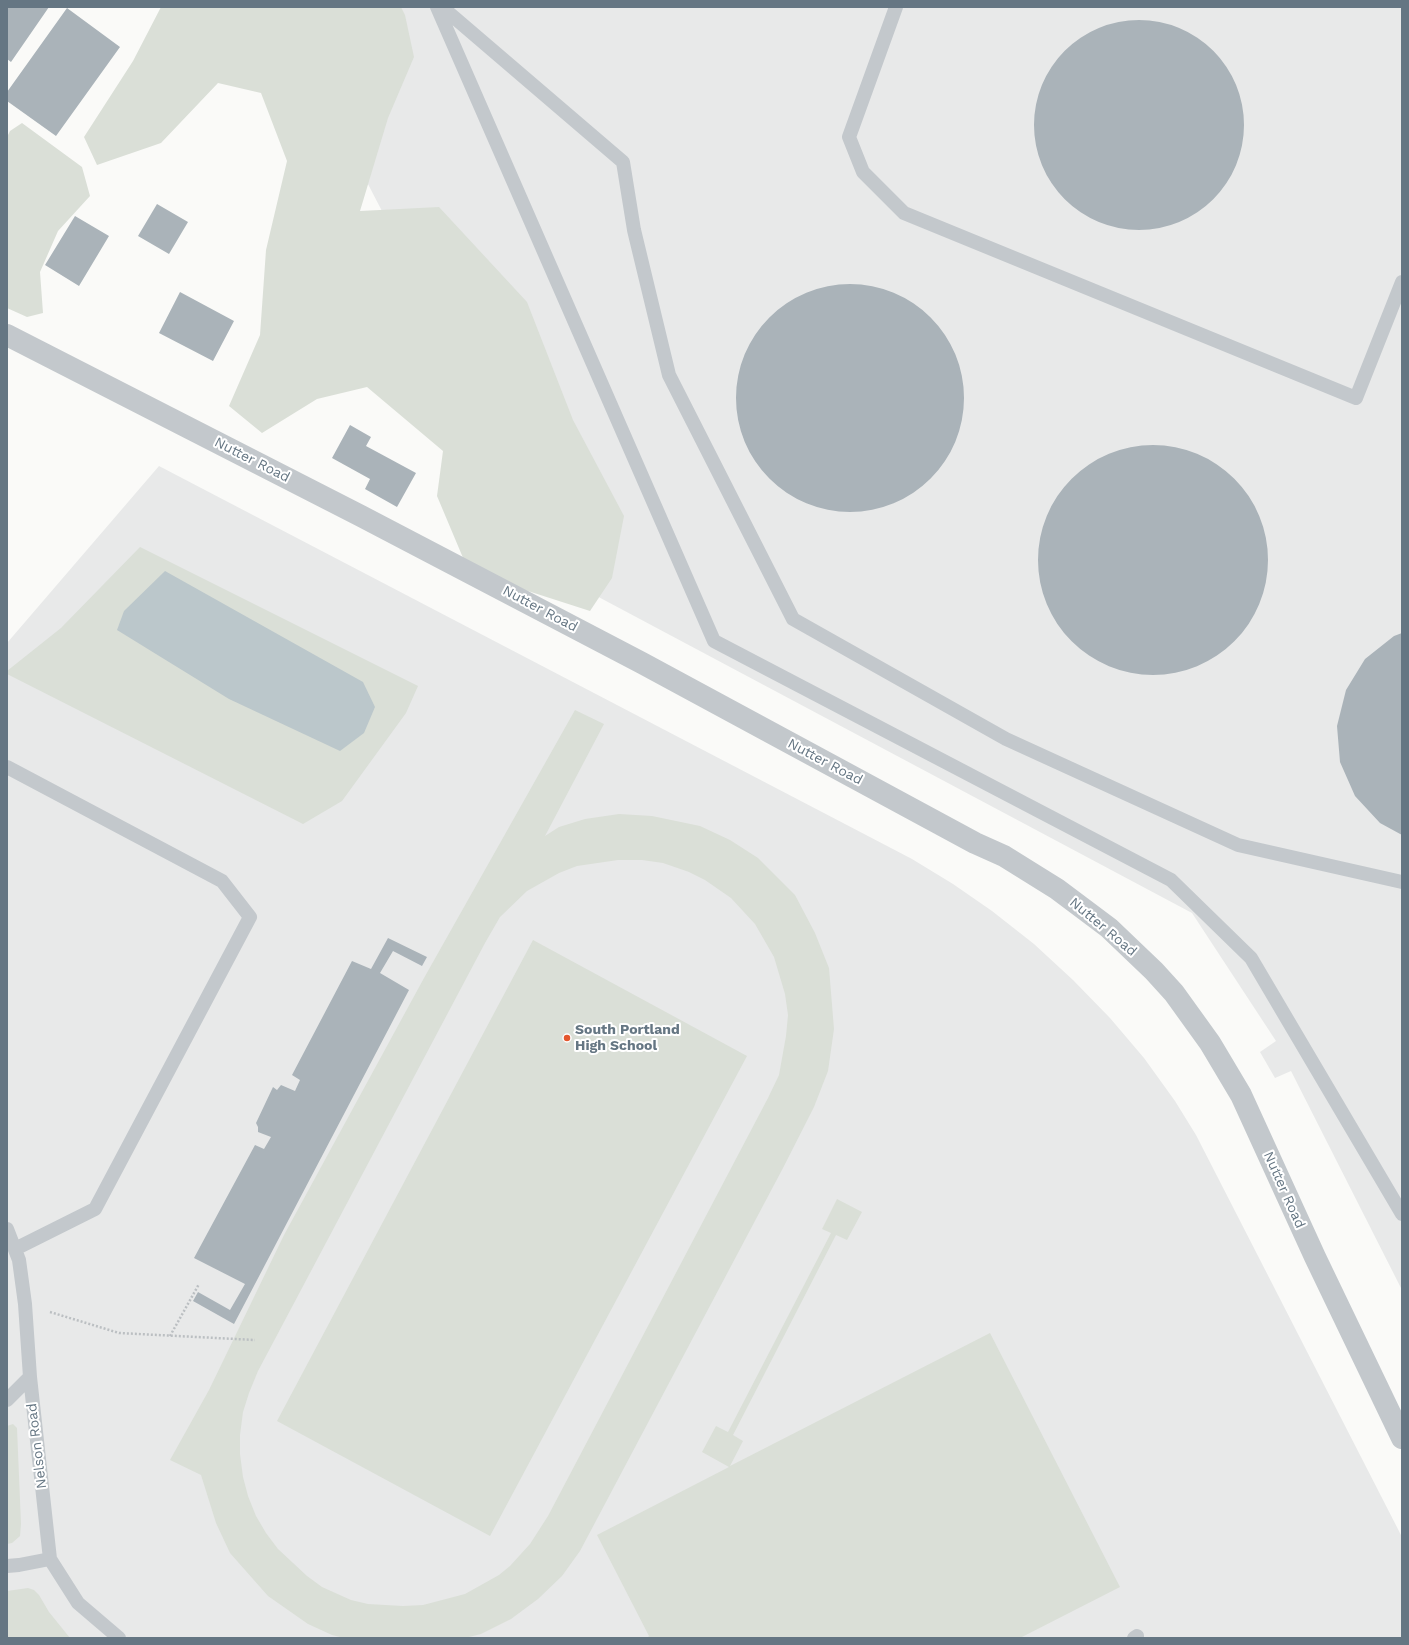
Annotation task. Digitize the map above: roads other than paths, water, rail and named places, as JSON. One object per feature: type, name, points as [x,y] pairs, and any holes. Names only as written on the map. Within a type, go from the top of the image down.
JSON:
[{"type":"street","name":"Nutter Road","points":[[7,335],[642,662],[976,843],[1004,856],[1057,889],[1109,928],[1154,971],[1174,994],[1210,1042],[1241,1095],[1315,1257],[1402,1438]]},
{"type":"lane","points":[[437,7],[714,641],[1171,880],[1251,958],[1402,1214]]},
{"type":"lane","points":[[442,7],[622,162],[634,230],[669,376],[793,618],[1006,739],[1238,845],[1402,882]]},
{"type":"lane","points":[[896,7],[850,137],[863,172],[904,213],[1356,398],[1402,282]]},
{"type":"lane","points":[[7,767],[222,881],[250,918],[95,1209],[15,1249]]},
{"type":"lane","name":"Nelson Road","points":[[7,1229],[19,1260],[25,1304],[30,1377],[50,1559],[78,1603],[119,1638]]},
{"type":"lane","points":[[7,1400],[30,1377]]},
{"type":"lane","points":[[7,1566],[50,1559]]},
{"type":"place","name":"South Portland High School","points":[[567,1038]]}]
